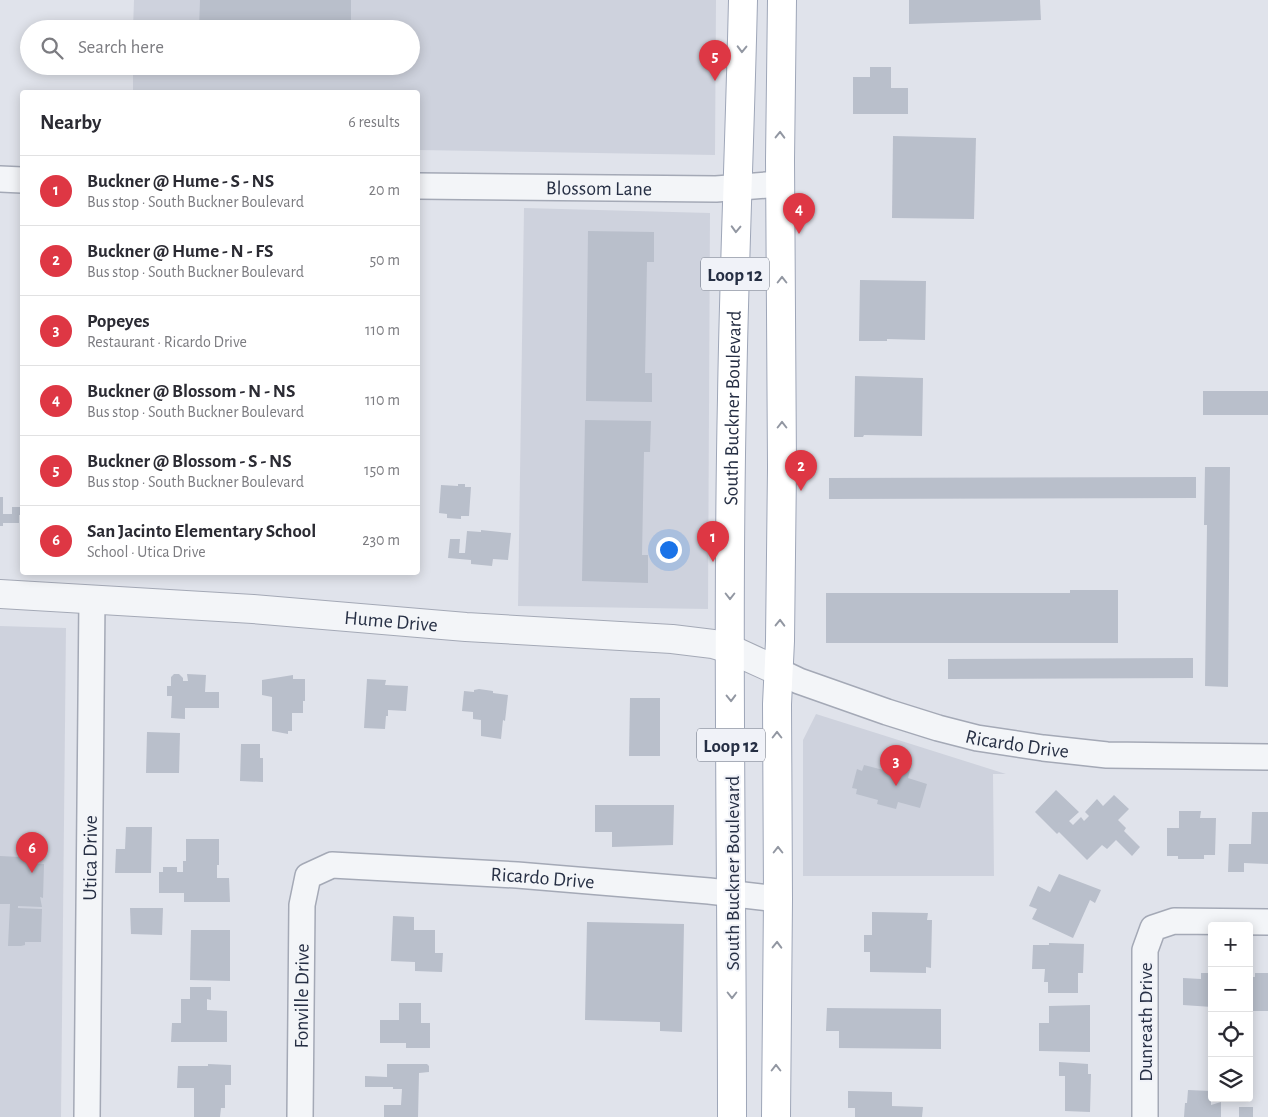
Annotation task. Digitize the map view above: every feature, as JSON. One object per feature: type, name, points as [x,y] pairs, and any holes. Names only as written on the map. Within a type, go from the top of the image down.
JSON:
[{"type":"main road","name":"South Buckner Boulevard","points":[[732,1117],[730,649],[732,400],[743,0]]},
{"type":"main road","name":"Loop 12","points":[[776,1117],[777,704],[782,468],[780,184],[782,0]]},
{"type":"street","points":[[0,179],[20,180]]},
{"type":"street","name":"Blossom Lane","points":[[420,186],[716,190],[780,184]]},
{"type":"street","name":"Hume Drive","points":[[0,594],[253,609],[466,627],[672,639],[713,644],[730,649],[778,672]]},
{"type":"street","name":"Utica Drive","points":[[87,1117],[92,599]]},
{"type":"street","name":"Ricardo Drive","points":[[778,672],[799,682],[888,712],[977,738],[1107,755],[1268,757]]},
{"type":"street","name":"Ricardo Drive","points":[[308,876],[332,865],[517,875],[778,899]]},
{"type":"street","name":"Fonville Drive","points":[[300,1117],[302,905],[308,876]]},
{"type":"street","name":"Dunreath Drive","points":[[1145,1117],[1145,950],[1153,928],[1174,921],[1268,922]]},
{"type":"shaded area","points":[[134,0],[716,0],[715,155],[420,150],[420,90],[133,90],[133,75],[420,75],[420,20],[133,20]]},
{"type":"shaded area","points":[[524,208],[710,213],[708,609],[518,606]]},
{"type":"shaded area","points":[[0,626],[66,628],[61,1117],[0,1117]]},
{"type":"shaded area","points":[[816,714],[1006,774],[993,774],[994,876],[803,876],[803,740]]},
{"type":"building","points":[[200,0],[351,0],[351,20],[199,20]]},
{"type":"building","points":[[909,0],[1040,0],[1041,20],[909,24]]},
{"type":"building","points":[[870,67],[891,67],[891,88],[908,88],[908,114],[853,114],[853,77],[870,77]]},
{"type":"building","points":[[893,136],[976,138],[974,219],[892,218]]},
{"type":"building","points":[[588,231],[654,232],[654,262],[647,262],[645,373],[652,373],[652,402],[586,401]]},
{"type":"building","points":[[860,280],[926,281],[925,340],[887,339],[887,341],[859,341]]},
{"type":"building","points":[[855,376],[923,378],[922,436],[864,435],[863,437],[854,437]]},
{"type":"building","points":[[1203,391],[1268,391],[1268,415],[1203,415]]},
{"type":"building","points":[[585,420],[651,421],[650,452],[644,452],[642,555],[648,555],[648,583],[582,581]]},
{"type":"building","points":[[1205,467],[1230,467],[1228,687],[1205,686],[1207,525],[1204,525]]},
{"type":"building","points":[[1196,477],[1196,498],[829,499],[829,478]]},
{"type":"building","points":[[458,484],[465,484],[465,487],[471,487],[469,516],[461,516],[461,519],[447,518],[447,514],[439,513],[441,485],[458,486]]},
{"type":"building","points":[[0,497],[3,497],[3,514],[12,514],[12,507],[20,507],[20,515],[19,523],[3,523],[3,526],[0,526]]},
{"type":"building","points":[[481,530],[511,533],[508,560],[493,559],[492,566],[471,564],[471,560],[448,558],[450,539],[460,539],[459,553],[465,553],[467,531],[481,532]]},
{"type":"building","points":[[1070,590],[1118,590],[1118,643],[826,643],[826,593],[1070,593]]},
{"type":"building","points":[[1193,658],[1193,678],[948,679],[948,659]]},
{"type":"building","points":[[174,674],[179,674],[183,681],[188,681],[187,674],[206,675],[205,692],[219,692],[219,708],[185,708],[185,719],[171,718],[172,696],[167,696],[167,686],[171,686],[171,677]]},
{"type":"building","points":[[293,675],[293,679],[305,679],[303,713],[292,713],[292,731],[288,731],[288,734],[272,731],[272,697],[262,695],[262,680]]},
{"type":"building","points":[[367,679],[386,680],[385,685],[408,686],[406,711],[388,710],[385,729],[364,728]]},
{"type":"building","points":[[479,689],[508,695],[501,739],[481,736],[481,720],[473,719],[473,712],[462,711],[464,691],[474,692],[474,690]]},
{"type":"building","points":[[630,698],[660,698],[660,756],[629,756]]},
{"type":"building","points":[[147,732],[180,733],[179,773],[146,773]]},
{"type":"building","points":[[241,744],[260,744],[260,758],[263,758],[263,782],[240,781]]},
{"type":"building","points":[[864,765],[895,773],[897,766],[910,770],[908,778],[927,784],[920,808],[898,802],[896,809],[877,804],[878,800],[856,794],[857,789],[852,788],[857,769],[862,771]]},
{"type":"building","points":[[1056,790],[1079,812],[1069,821],[1073,825],[1081,817],[1084,821],[1089,816],[1085,812],[1097,799],[1103,806],[1114,795],[1129,809],[1118,820],[1126,828],[1124,831],[1140,847],[1132,856],[1116,840],[1107,849],[1102,845],[1087,860],[1059,832],[1057,834],[1035,812]]},
{"type":"building","points":[[595,805],[674,805],[673,845],[612,847],[612,832],[595,832]]},
{"type":"building","points":[[1179,811],[1201,811],[1200,818],[1216,818],[1215,855],[1204,855],[1204,859],[1178,859],[1178,856],[1167,856],[1167,828],[1179,828]]},
{"type":"building","points":[[1252,812],[1268,812],[1268,864],[1244,863],[1244,872],[1228,872],[1229,844],[1251,844]]},
{"type":"building","points":[[126,827],[152,827],[151,873],[115,873],[116,849],[125,849]]},
{"type":"building","points":[[186,839],[219,839],[217,878],[229,878],[230,902],[184,902],[184,893],[159,893],[159,872],[163,872],[163,867],[177,867],[177,872],[183,872],[183,861],[186,861]]},
{"type":"building","points":[[20,855],[26,855],[26,863],[44,864],[43,898],[40,897],[42,907],[18,906],[18,908],[42,909],[41,942],[25,942],[25,945],[21,946],[8,946],[10,904],[0,904],[0,856],[20,857]]},
{"type":"building","points":[[1059,874],[1101,890],[1095,903],[1090,900],[1073,938],[1032,919],[1037,909],[1029,906],[1038,886],[1050,892]]},
{"type":"building","points":[[130,908],[163,908],[162,935],[131,934]]},
{"type":"building","points":[[872,912],[928,913],[927,920],[932,920],[931,968],[926,967],[926,973],[870,972],[870,952],[864,952],[864,935],[872,935]]},
{"type":"building","points":[[393,916],[414,917],[414,930],[435,930],[435,953],[443,953],[442,972],[415,971],[415,962],[391,961]]},
{"type":"building","points":[[587,922],[684,924],[682,1032],[660,1031],[660,1022],[585,1020]]},
{"type":"building","points":[[191,930],[230,930],[230,981],[190,980]]},
{"type":"building","points":[[1049,943],[1084,944],[1083,973],[1078,973],[1078,993],[1048,993],[1048,982],[1044,982],[1045,969],[1032,969],[1033,945],[1049,945]]},
{"type":"building","points":[[1201,973],[1208,973],[1208,1007],[1183,1005],[1183,978],[1201,979]]},
{"type":"building","points":[[1255,973],[1268,973],[1268,1011],[1253,1011],[1253,977],[1255,977]]},
{"type":"building","points":[[190,987],[211,987],[211,1000],[207,999],[207,1010],[227,1011],[227,1042],[171,1042],[172,1023],[181,1023],[181,999],[190,999]]},
{"type":"building","points":[[399,1003],[421,1003],[421,1023],[430,1023],[430,1048],[406,1048],[406,1043],[380,1043],[380,1020],[399,1020]]},
{"type":"building","points":[[1090,1005],[1090,1052],[1039,1051],[1039,1023],[1049,1023],[1049,1006]]},
{"type":"building","points":[[827,1008],[941,1009],[941,1049],[839,1048],[839,1031],[826,1031]]},
{"type":"building","points":[[1059,1062],[1088,1064],[1088,1074],[1091,1074],[1090,1112],[1065,1111],[1065,1076],[1059,1076]]},
{"type":"building","points":[[208,1064],[231,1065],[231,1085],[225,1085],[225,1108],[221,1108],[220,1117],[194,1117],[194,1088],[177,1088],[178,1066],[208,1066]]},
{"type":"building","points":[[387,1064],[427,1064],[429,1066],[429,1072],[419,1073],[418,1117],[384,1117],[384,1105],[401,1105],[402,1089],[393,1089],[393,1087],[365,1087],[365,1076],[387,1077]]},
{"type":"building","points":[[1188,1090],[1208,1091],[1208,1102],[1211,1102],[1211,1105],[1221,1102],[1221,1117],[1184,1117],[1185,1103],[1187,1103]]},
{"type":"building","points":[[848,1091],[892,1092],[892,1106],[923,1107],[922,1117],[855,1117],[855,1108],[848,1108]]},
{"type":"building","points":[[1239,1107],[1253,1107],[1253,1117],[1239,1117]]},
{"type":"place","name":"Buckner @ Blossom - S - NS","points":[[715,81]]},
{"type":"place","name":"Buckner @ Blossom - N - NS","points":[[799,234]]},
{"type":"place","name":"Buckner @ Hume - N - FS","points":[[801,491]]},
{"type":"place","name":"Buckner @ Hume - S - NS","points":[[713,562]]},
{"type":"place","name":"Popeyes","points":[[896,786]]},
{"type":"place","name":"San Jacinto Elementary School","points":[[32,873]]}]
